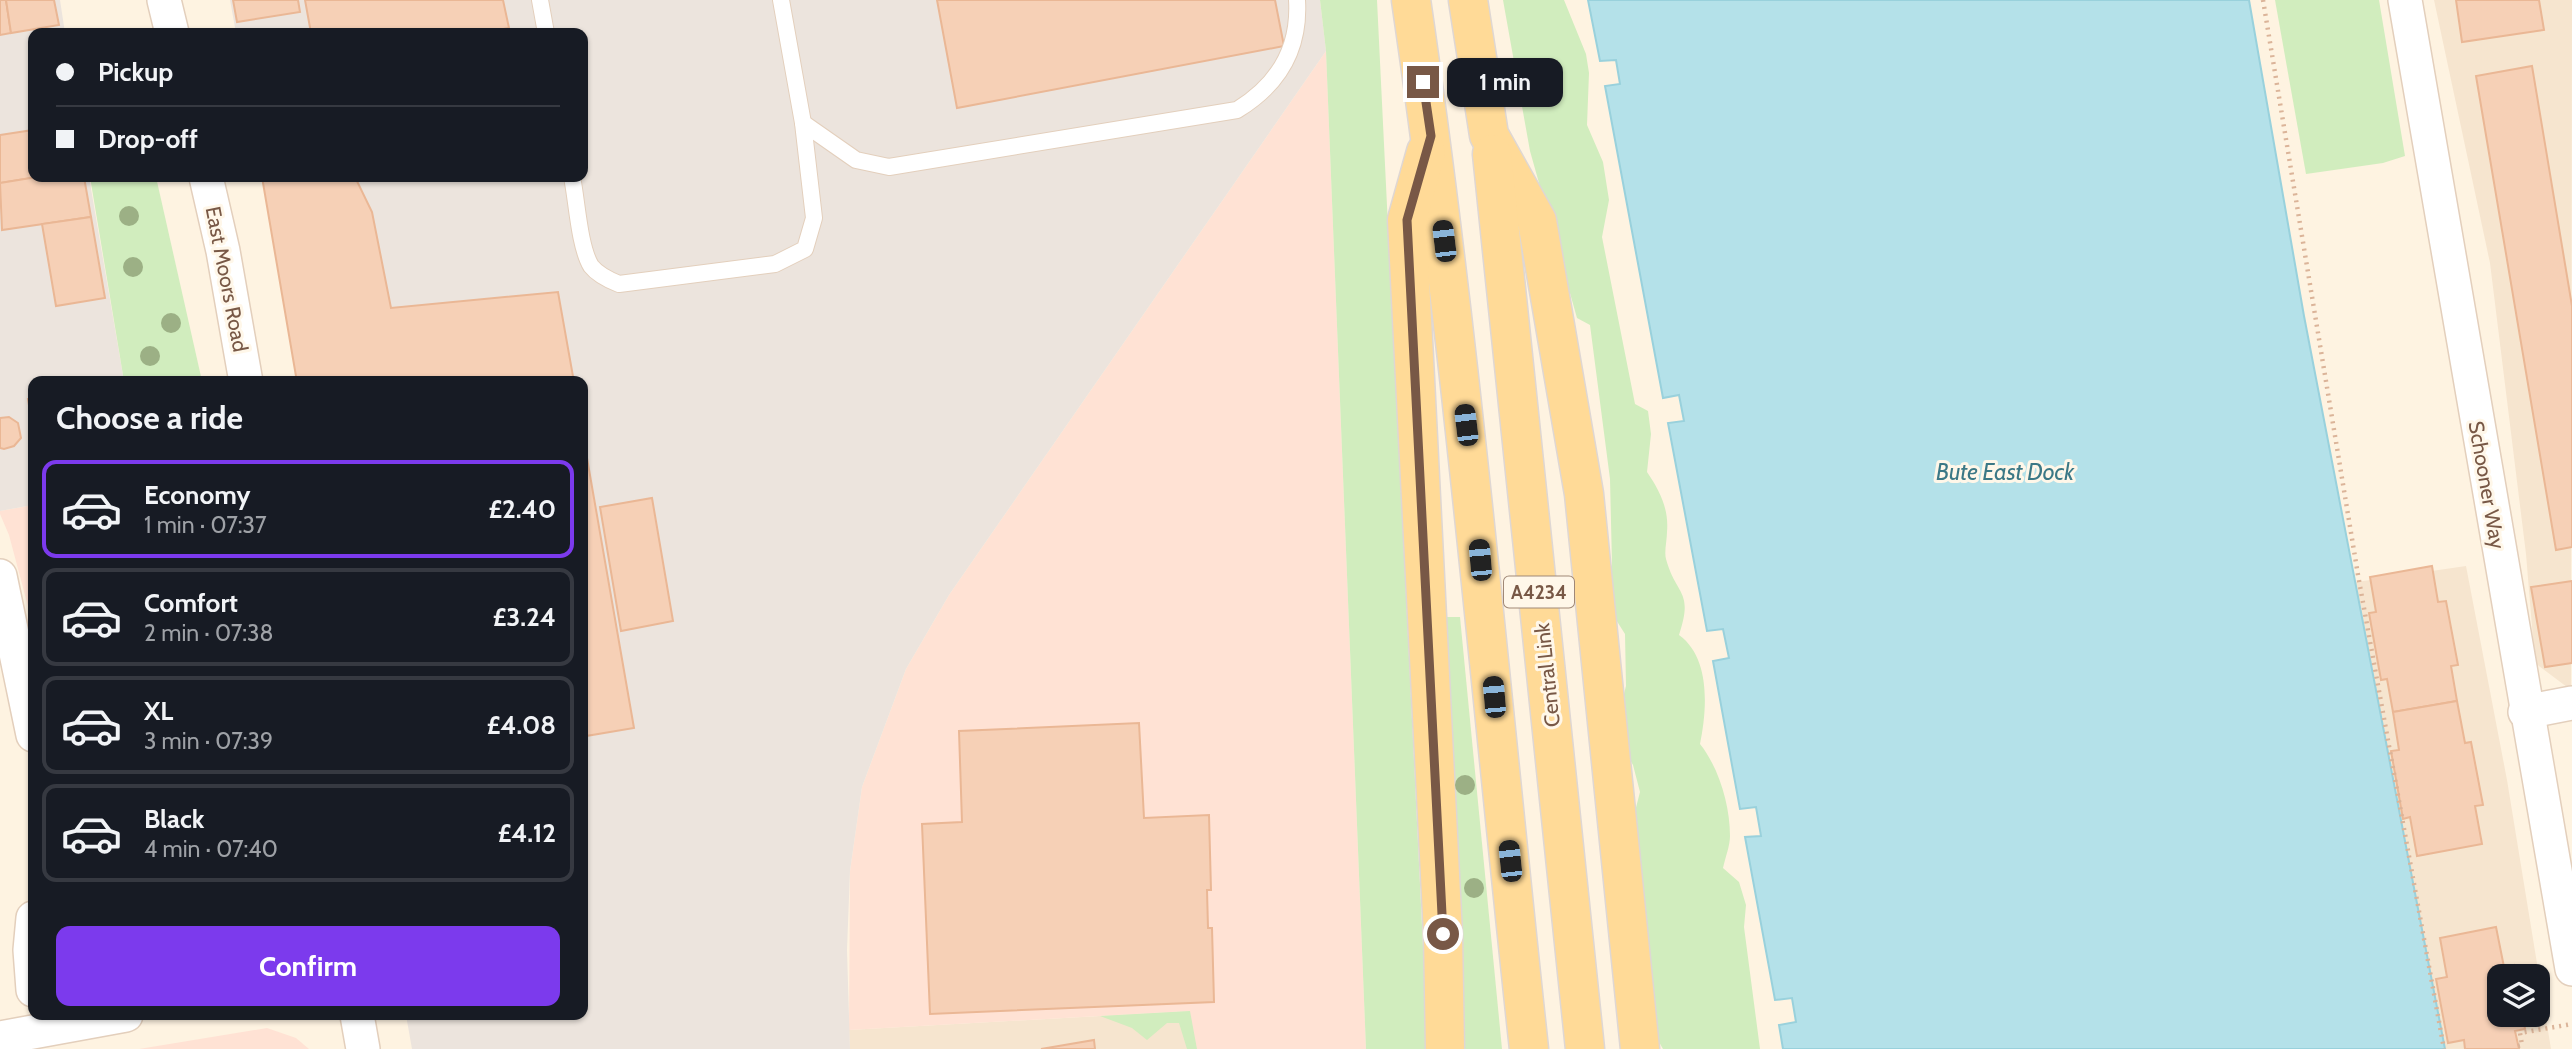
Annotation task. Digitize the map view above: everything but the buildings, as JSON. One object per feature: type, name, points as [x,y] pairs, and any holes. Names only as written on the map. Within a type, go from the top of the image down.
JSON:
[{"type":"main road","name":"A4234","points":[[1411,0],[1431,136],[1472,478],[1529,1049]]},
{"type":"main road","name":"A4234","points":[[1468,0],[1489,135]]},
{"type":"main road","points":[[1489,135],[1537,221],[1584,494],[1640,1049]]},
{"type":"main road","name":"Central Link","points":[[1489,135],[1585,1049]]},
{"type":"main road","points":[[1431,136],[1407,220],[1443,934],[1445,1049]]},
{"type":"street","points":[[164,0],[171,28]]},
{"type":"street","name":"Schooner Way","points":[[2405,0],[2525,712],[2572,969]]},
{"type":"street","name":"East Moors Road","points":[[207,182],[223,251],[245,376]]},
{"type":"street","points":[[0,576],[28,711]]},
{"type":"street","points":[[2525,712],[2572,703]]},
{"type":"street","points":[[0,1038],[39,1023],[72,1020]]},
{"type":"street","points":[[358,1020],[363,1049]]},
{"type":"lane","points":[[540,0],[545,28]]},
{"type":"lane","points":[[573,182],[585,248],[592,266],[604,278],[619,284],[775,264],[805,248],[814,218],[803,123],[780,0]]},
{"type":"lane","points":[[803,123],[856,160],[888,167],[1237,110],[1260,96],[1283,68],[1296,38],[1297,0]]},
{"type":"path","points":[[2263,0],[2358,575],[2444,1049]]},
{"type":"path","points":[[2518,1046],[2522,1045],[2520,1033],[2572,1024]]},
{"type":"shaded area","points":[[0,0],[60,0],[64,28],[28,28],[28,182],[90,182],[123,376],[28,376],[28,506],[0,511]]},
{"type":"shaded area","points":[[230,0],[1320,0],[1326,51],[949,595],[906,669],[862,787],[850,871],[847,950],[850,1049],[412,1049],[407,1020],[588,1020],[588,736],[634,728],[588,464],[588,376],[573,376],[558,292],[391,308],[372,212],[357,182],[588,182],[588,28],[235,28]]},
{"type":"shaded area","points":[[2434,0],[2572,0],[2571,690],[2535,663],[2526,554],[2490,263]]},
{"type":"shaded area","points":[[1326,51],[1366,1049],[1197,1049],[1189,1011],[849,1030],[850,871],[862,787],[906,669],[949,595]]},
{"type":"shaded area","points":[[28,506],[28,606],[9,535],[0,511]]},
{"type":"shaded area","points":[[2466,566],[2507,780],[2537,964],[2487,964],[2487,1027],[2547,1027],[2551,1049],[2436,1049],[2343,584]]},
{"type":"shaded area","points":[[1190,1011],[1197,1049],[850,1049],[849,1030]]},
{"type":"shaded area","points":[[267,1028],[296,1038],[309,1049],[139,1049]]},
{"type":"green space","points":[[1320,0],[1377,0],[1428,1049],[1366,1049],[1326,51]]},
{"type":"green space","points":[[1503,0],[1564,0],[1586,54],[1589,73],[1587,125],[1603,162],[1609,200],[1602,237],[1635,404],[1648,411],[1651,434],[1647,472],[1660,493],[1665,508],[1666,559],[1684,601],[1685,609],[1679,635],[1697,657],[1702,671],[1705,701],[1700,744],[1718,775],[1728,812],[1730,840],[1723,868],[1739,882],[1746,905],[1744,927],[1760,1049],[1663,1049],[1655,1035],[1630,831],[1640,792],[1633,765],[1621,744],[1617,721],[1626,686],[1625,634],[1613,615],[1607,590],[1612,564],[1610,479],[1590,325],[1577,318],[1530,151]]},
{"type":"green space","points":[[2275,0],[2379,0],[2405,156],[2383,163],[2306,174]]},
{"type":"green space","points":[[91,182],[157,182],[201,376],[123,376]]},
{"type":"green space","points":[[1442,617],[1460,617],[1502,1049],[1458,1049]]},
{"type":"green space","points":[[1190,1011],[1197,1049],[1187,1049],[1179,1023],[1167,1023],[1147,1040],[1132,1028],[1100,1016]]},
{"type":"water","name":"Bute East Dock","points":[[1588,0],[2249,0],[2304,316],[2445,1049],[1783,1049],[1779,1025],[1796,1022],[1792,998],[1775,1000],[1745,837],[1761,836],[1756,807],[1740,809],[1713,661],[1729,658],[1723,629],[1707,631],[1668,423],[1684,421],[1679,395],[1663,398],[1605,86],[1620,84],[1616,60],[1600,61]]},
{"type":"route","points":[[1423,82],[1431,136],[1407,220],[1443,934]]}]
